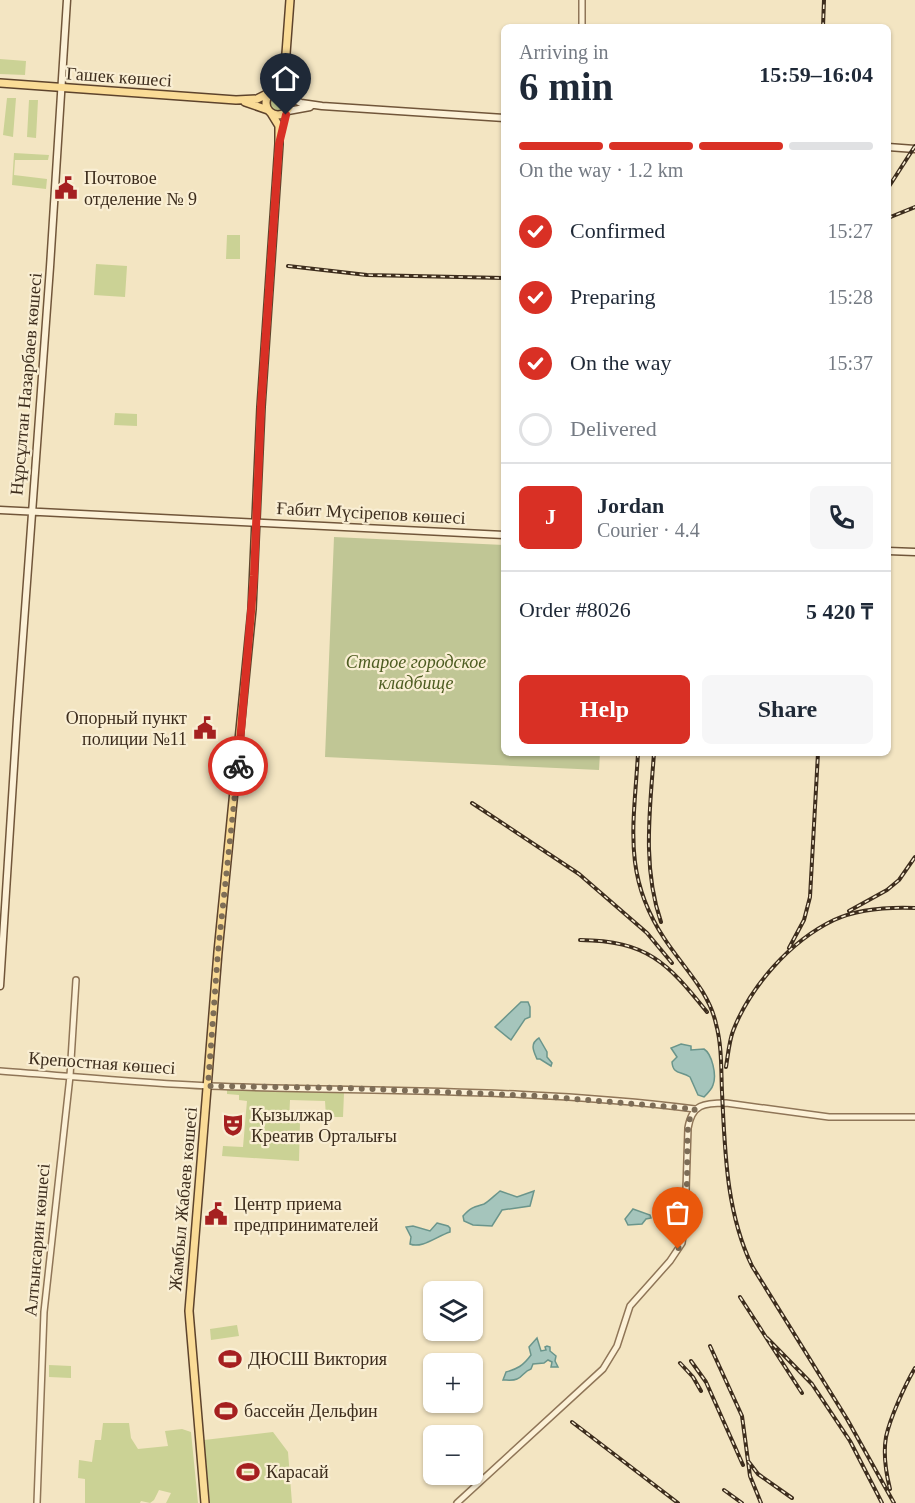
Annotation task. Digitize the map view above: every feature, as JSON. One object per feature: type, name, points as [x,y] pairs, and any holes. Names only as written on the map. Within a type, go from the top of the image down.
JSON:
[{"type":"main road","name":"Нұрсұлтан Назарбаев көшесі","points":[[0,986],[68,0]]},
{"type":"main road","points":[[279,144],[287,111],[291,105],[285,67],[290,0]]},
{"type":"main road","points":[[279,144],[279,126],[266,101],[281,80],[285,67]]},
{"type":"main road","name":"Гашек көшесі","points":[[0,83],[236,100],[257,99],[272,92]]},
{"type":"main road","points":[[272,92],[282,91],[299,102],[322,106],[501,118]]},
{"type":"main road","name":"Гашек көшесі","points":[[236,100],[256,105],[270,112]]},
{"type":"main road","points":[[270,112],[279,115],[287,111],[322,106]]},
{"type":"main road","name":"Жамбыл Жабаев көшесі","points":[[206,1503],[189,1311],[218,952],[248,657],[255,565],[261,407],[279,144]]},
{"type":"main road","points":[[891,147],[915,149]]},
{"type":"main road","points":[[0,510],[31,512]]},
{"type":"main road","name":"Ғабит Мүсірепов көшесі","points":[[31,512],[501,535]]},
{"type":"main road","points":[[891,551],[915,552]]},
{"type":"street","points":[[582,0],[582,24]]},
{"type":"street","name":"Алтынсарин көшесі","points":[[37,1503],[44,1312],[70,1076],[76,980]]},
{"type":"street","name":"Крепостная көшесі","points":[[0,1071],[208,1086],[346,1088],[540,1096],[695,1109],[706,1105],[726,1103],[829,1117],[915,1117]]},
{"type":"street","points":[[457,1503],[603,1369],[617,1346],[630,1306],[680,1247],[685,1221],[688,1128],[695,1109]]},
{"type":"green space","points":[[0,59],[26,61],[25,75],[0,74]]},
{"type":"green space","points":[[278,93],[285,96],[288,103],[285,110],[278,113],[271,110],[268,103],[271,96]]},
{"type":"green space","points":[[7,98],[16,98],[13,137],[3,135]]},
{"type":"green space","points":[[29,100],[38,100],[36,138],[27,137]]},
{"type":"green space","points":[[14,153],[49,155],[48,160],[15,160],[14,175],[47,179],[46,189],[12,185]]},
{"type":"green space","points":[[227,235],[240,235],[240,259],[226,259]]},
{"type":"green space","points":[[96,264],[127,266],[125,297],[94,295]]},
{"type":"green space","points":[[115,413],[137,414],[137,426],[114,425]]},
{"type":"green space","name":"Старое городское кладбище","points":[[334,537],[501,545],[501,756],[600,756],[599,770],[325,757]]},
{"type":"green space","points":[[227,1089],[344,1093],[343,1117],[326,1117],[325,1101],[290,1100],[289,1121],[300,1122],[299,1161],[222,1156],[223,1146],[243,1147],[247,1101],[239,1100],[239,1095],[227,1094]]},
{"type":"green space","points":[[237,1325],[239,1336],[211,1340],[210,1329]]},
{"type":"green space","points":[[49,1365],[71,1366],[71,1378],[49,1377]]},
{"type":"green space","points":[[103,1423],[129,1423],[131,1438],[138,1449],[168,1446],[165,1431],[182,1429],[191,1432],[198,1503],[166,1503],[171,1493],[159,1490],[150,1503],[141,1501],[140,1503],[85,1503],[85,1479],[78,1478],[79,1460],[92,1462],[95,1440],[101,1440]]},
{"type":"green space","name":"Карасай","points":[[273,1432],[288,1452],[292,1503],[210,1503],[204,1440]]},
{"type":"water","points":[[521,1002],[528,1002],[530,1017],[525,1019],[511,1040],[495,1027]]},
{"type":"water","points":[[539,1038],[552,1063],[551,1066],[537,1059],[533,1045]]},
{"type":"water","points":[[681,1044],[691,1046],[691,1050],[704,1049],[711,1060],[714,1081],[712,1088],[704,1097],[698,1095],[690,1077],[674,1069],[672,1062],[677,1057],[671,1048]]},
{"type":"water","points":[[500,1191],[517,1197],[534,1191],[530,1206],[502,1210],[492,1226],[473,1225],[464,1221],[463,1216],[468,1211],[486,1203]]},
{"type":"water","points":[[633,1209],[650,1215],[651,1218],[646,1219],[642,1224],[628,1225],[625,1219]]},
{"type":"water","points":[[437,1223],[448,1226],[450,1232],[419,1245],[410,1244],[411,1237],[406,1227],[413,1226],[430,1231]]},
{"type":"water","points":[[537,1338],[541,1351],[546,1350],[547,1346],[550,1347],[550,1351],[556,1356],[555,1361],[558,1367],[551,1367],[552,1362],[548,1360],[544,1363],[533,1364],[531,1369],[517,1379],[503,1380],[506,1372],[520,1366],[528,1359],[531,1355],[529,1347]]},
{"type":"railway","points":[[823,24],[824,0]]},
{"type":"railway","points":[[891,183],[915,146]]},
{"type":"railway","points":[[891,217],[915,207]]},
{"type":"railway","points":[[288,266],[367,275],[501,278]]},
{"type":"railway","points":[[638,756],[633,826],[636,870],[651,915],[664,938],[701,990],[716,1024],[720,1049],[728,1181],[743,1245],[752,1266],[847,1419],[894,1503]]},
{"type":"railway","points":[[654,756],[649,817],[649,859],[651,880],[661,922]]},
{"type":"railway","points":[[789,948],[804,920],[810,897],[818,756]]},
{"type":"railway","points":[[472,803],[579,874],[647,933],[672,963]]},
{"type":"railway","points":[[849,911],[887,890],[899,880],[915,857]]},
{"type":"railway","points":[[726,1067],[733,1031],[740,1014],[773,967],[802,940],[834,920],[853,913],[884,908],[915,908]]},
{"type":"railway","points":[[580,940],[622,945],[654,958],[680,980],[707,1012]]},
{"type":"railway","points":[[740,1297],[802,1393]]},
{"type":"railway","points":[[767,1338],[812,1384],[850,1441],[882,1503]]},
{"type":"railway","points":[[710,1346],[742,1416],[750,1476],[761,1503]]},
{"type":"railway","points":[[691,1361],[706,1382],[743,1465]]},
{"type":"railway","points":[[680,1363],[693,1377],[701,1391]]},
{"type":"railway","points":[[890,1489],[885,1463],[886,1437],[898,1402],[915,1368]]},
{"type":"railway","points":[[572,1422],[678,1503]]},
{"type":"railway","points":[[748,1461],[758,1474],[792,1498]]},
{"type":"railway","points":[[724,1490],[742,1503]]},
{"type":"way so far","points":[[238,766],[218,952],[208,1086],[346,1088],[540,1096],[695,1109],[688,1128],[685,1221],[682,1243],[678,1249]]},
{"type":"place","name":"Почтовое отделение № 9","points":[[66,188]]},
{"type":"place","name":"Опорный пункт полиции №11","points":[[205,728]]},
{"type":"place","name":"Қызылжар Креатив Орталығы","points":[[233,1125]]},
{"type":"place","name":"Центр приема предпринимателей","points":[[216,1214]]},
{"type":"place","name":"ДЮСШ Виктория","points":[[230,1359]]},
{"type":"place","name":"бассейн Дельфин","points":[[226,1411]]},
{"type":"place","name":"Карасай","points":[[248,1472]]},
{"type":"route","points":[[238,766],[256,554],[256,501],[261,407],[279,144],[286,115]]}]
